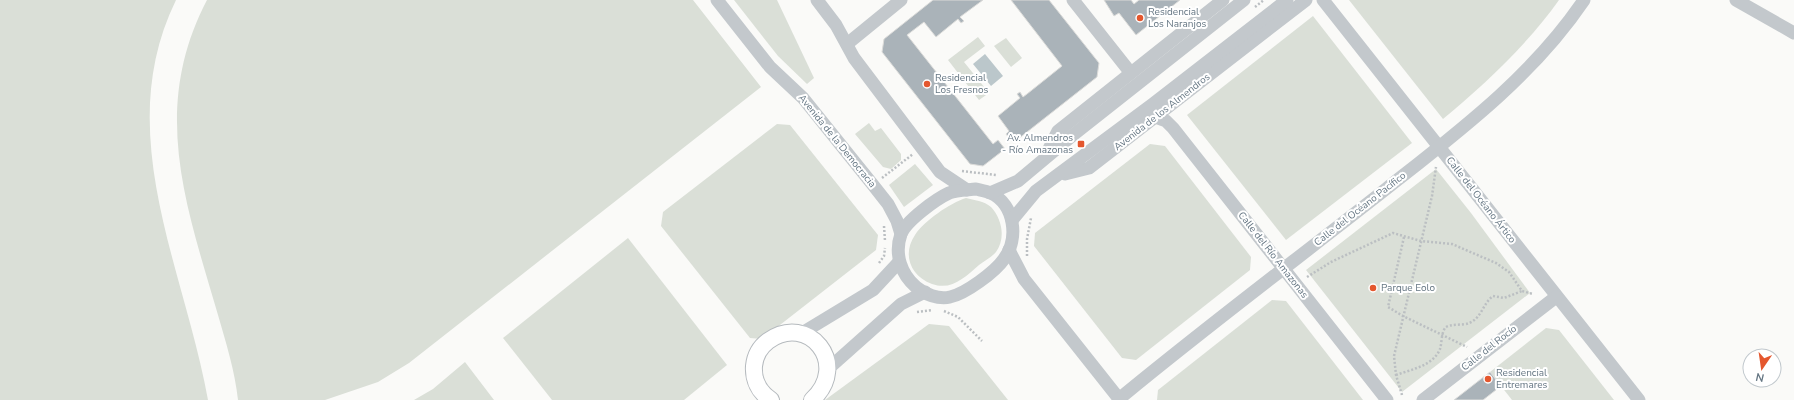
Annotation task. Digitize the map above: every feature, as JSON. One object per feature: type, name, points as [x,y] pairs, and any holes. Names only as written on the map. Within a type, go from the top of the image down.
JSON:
[{"type":"main road","points":[[771,400],[765,396],[757,386],[754,374],[754,361],[759,349],[777,335],[788,332],[802,333],[812,338],[821,347],[826,358],[827,400]]},
{"type":"main road","points":[[812,400],[821,392],[827,375]]},
{"type":"street","name":"Avenida de la Democracia","points":[[717,0],[770,67],[803,98],[888,204],[897,221],[901,234]]},
{"type":"street","points":[[816,0],[836,25],[854,58],[940,172],[967,190]]},
{"type":"street","points":[[846,44],[901,0]]},
{"type":"street","points":[[1073,0],[1130,72]]},
{"type":"street","points":[[1045,158],[1058,131],[1130,72],[1224,0]]},
{"type":"street","points":[[1228,13],[1232,0]]},
{"type":"street","points":[[990,193],[1018,182],[1045,158],[1244,0]]},
{"type":"street","name":"Avenida de los Almendros","points":[[1012,220],[1036,191],[1058,176],[1287,0]]},
{"type":"street","name":"Avenida de los Almendros","points":[[1058,176],[1089,168],[1306,0]]},
{"type":"street","name":"Calle del Océano Ártico","points":[[1323,0],[1440,147],[1556,297],[1639,400]]},
{"type":"street","name":"Calle del Océano Pacífico","points":[[1120,400],[1440,147],[1522,74],[1567,23],[1584,0]]},
{"type":"street","points":[[1736,0],[1794,33]]},
{"type":"street","points":[[1236,39],[1260,36]]},
{"type":"street","name":"Calle del Río Amazonas","points":[[1155,117],[1166,121],[1173,128],[1387,400]]},
{"type":"street","points":[[976,189],[990,193],[1000,200],[1008,209],[1012,220],[1013,230],[1009,250],[1004,259],[995,269],[968,289],[950,298],[936,296],[925,292],[907,278],[899,262],[901,234],[915,217],[933,204],[950,193],[967,190],[976,189]]},
{"type":"street","points":[[1009,250],[1024,279],[1120,400]]},
{"type":"street","points":[[802,333],[812,329],[873,290],[899,262]]},
{"type":"street","points":[[827,375],[901,304],[925,292]]},
{"type":"street","name":"Calle del Rocío","points":[[1423,400],[1556,297]]},
{"type":"path","points":[[1402,395],[1396,374],[1394,356],[1432,196],[1436,167]]},
{"type":"path","points":[[1028,261],[1027,239],[1032,216]]},
{"type":"path","points":[[1307,277],[1342,257],[1392,233],[1421,241],[1452,244],[1496,263],[1508,272],[1522,291]]},
{"type":"path","points":[[1404,237],[1388,307],[1403,316],[1467,347]]},
{"type":"path","points":[[1396,374],[1431,362],[1440,350],[1445,329],[1449,326],[1470,323],[1483,312],[1487,300],[1493,296],[1504,298],[1522,291],[1533,294]]},
{"type":"shaded area","points":[[0,0],[176,0],[158,50],[150,100],[151,150],[159,200],[170,250],[197,350],[208,400],[0,400]]},
{"type":"shaded area","points":[[207,0],[693,0],[761,87],[409,363],[378,382],[325,400],[238,400],[230,357],[185,196],[179,157],[177,119],[180,80],[190,40]]},
{"type":"shaded area","points":[[734,0],[777,0],[814,78],[807,84],[778,56]]},
{"type":"shaded area","points":[[1349,0],[1559,0],[1547,17],[1505,63],[1443,119]]},
{"type":"shaded area","points":[[1313,16],[1412,143],[1286,240],[1187,115]]},
{"type":"shaded area","points":[[978,37],[985,46],[964,62],[989,93],[979,100],[948,60]]},
{"type":"shaded area","points":[[1006,38],[1022,58],[1011,67],[994,46]]},
{"type":"shaded area","points":[[985,54],[1003,76],[991,86],[973,64]]},
{"type":"shaded area","points":[[869,123],[875,131],[881,128],[901,154],[901,160],[891,169],[883,167],[855,134]]},
{"type":"shaded area","points":[[777,124],[790,125],[878,235],[876,250],[762,339],[750,338],[661,226],[663,212]]},
{"type":"shaded area","points":[[1150,144],[1165,146],[1251,257],[1250,270],[1136,360],[1122,358],[1034,246],[1035,233]]},
{"type":"shaded area","points":[[915,164],[933,185],[904,207],[889,185]]},
{"type":"shaded area","points":[[1436,169],[1471,213],[1530,293],[1402,392],[1306,270]]},
{"type":"shaded area","points":[[966,198],[985,203],[995,212],[1000,223],[1002,235],[999,247],[992,256],[958,282],[946,286],[932,284],[918,276],[910,264],[909,250],[911,242],[919,230],[931,218],[960,200]]},
{"type":"shaded area","points":[[628,238],[727,365],[684,400],[552,400],[503,338]]},
{"type":"shaded area","points":[[1272,300],[1286,301],[1363,400],[1157,400],[1158,390]]},
{"type":"shaded area","points":[[929,324],[949,326],[1008,400],[825,400]]},
{"type":"shaded area","points":[[1546,328],[1559,330],[1614,400],[1512,400],[1490,372]]},
{"type":"shaded area","points":[[465,362],[494,400],[414,400],[433,389]]},
{"type":"building","name":"Residencial Los Fresnos","points":[[933,0],[983,0],[960,17],[964,21],[961,23],[958,19],[936,37],[924,22],[907,35],[993,144],[998,140],[1005,149],[983,166],[970,164],[882,52],[884,39]]},
{"type":"building","name":"Residencial Los Fresnos","points":[[1011,0],[1049,0],[1099,63],[1097,77],[1013,143],[1006,134],[1009,131],[998,116],[1020,98],[1017,94],[1020,92],[1023,97],[1062,66]]},
{"type":"building","name":"Residencial Los Naranjos","points":[[1104,0],[1131,0],[1134,4],[1139,0],[1180,0],[1136,35],[1119,13],[1114,16]]},
{"type":"building","name":"Residencial Entremares","points":[[1490,372],[1501,386],[1483,400],[1454,400]]},
{"type":"place","name":"Residencial Los Naranjos","points":[[1140,18]]},
{"type":"place","name":"Residencial Los Fresnos","points":[[927,84]]},
{"type":"place","name":"Av. Almendros - Río Amazonas","points":[[1081,144]]},
{"type":"place","name":"Parque Eolo","points":[[1373,288]]},
{"type":"place","name":"Residencial Entremares","points":[[1488,379]]}]
